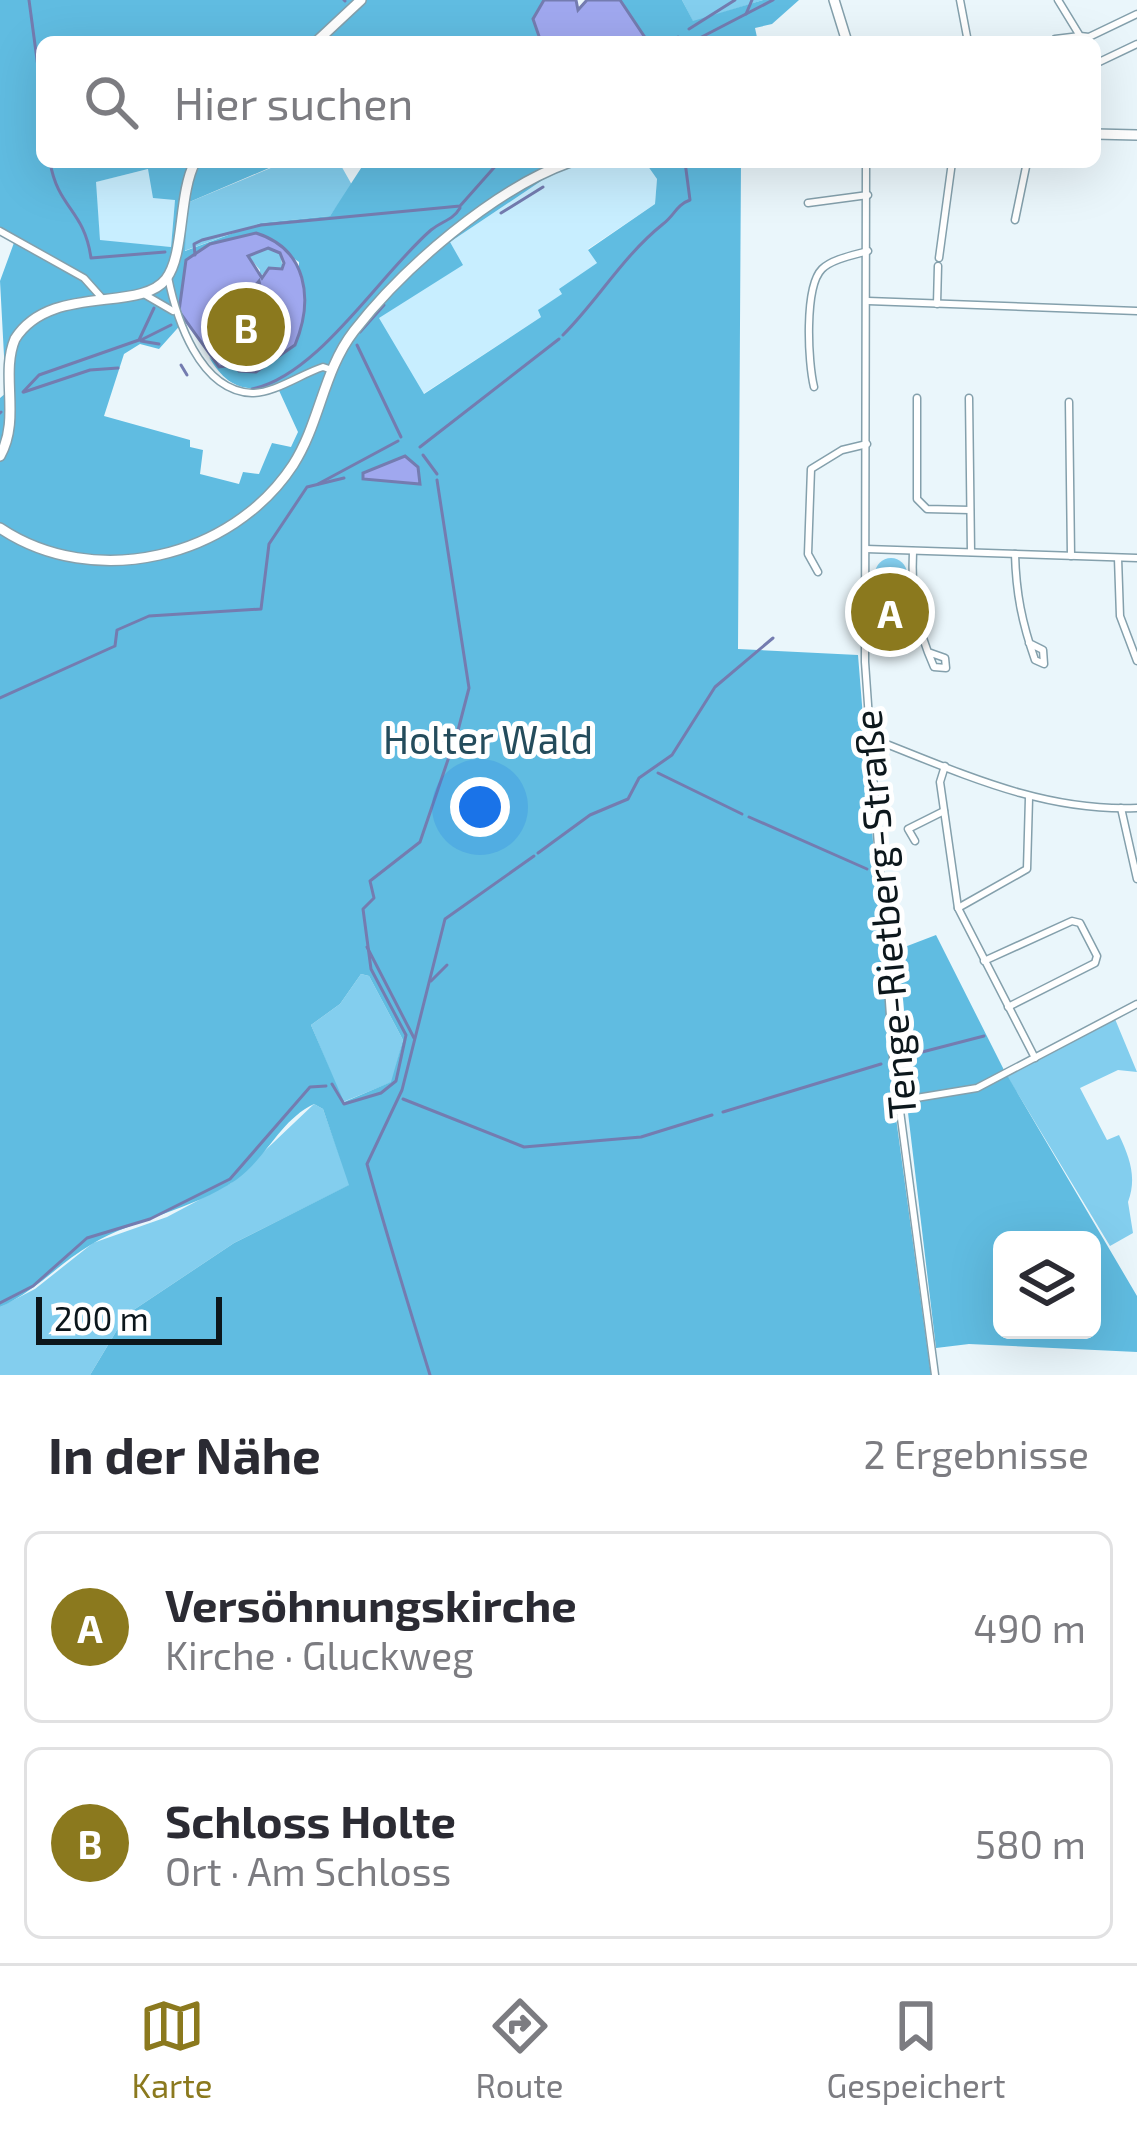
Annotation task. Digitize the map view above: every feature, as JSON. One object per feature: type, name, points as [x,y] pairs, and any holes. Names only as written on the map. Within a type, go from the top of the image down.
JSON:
[{"type":"street","points":[[322,36],[361,0]]},
{"type":"street","points":[[834,0],[845,36]]},
{"type":"street","points":[[967,36],[961,3],[972,0]]},
{"type":"street","points":[[1058,0],[1080,36]]},
{"type":"street","points":[[1093,36],[1137,14]]},
{"type":"street","points":[[1101,62],[1136,48]]},
{"type":"street","points":[[1101,134],[1137,135]]},
{"type":"street","points":[[192,168],[184,187],[168,277],[173,311],[198,354],[235,389],[264,391],[323,367],[332,370]]},
{"type":"street","points":[[0,528],[37,548],[74,557],[134,560],[186,548],[273,493],[307,441],[332,370],[359,325],[435,248],[560,168]]},
{"type":"street","name":"Tenge-Rietberg-Straße","points":[[866,168],[870,738],[898,1101],[934,1375]]},
{"type":"street","points":[[937,304],[951,168]]},
{"type":"street","points":[[1015,220],[1026,168]]},
{"type":"street","points":[[808,203],[868,195]]},
{"type":"street","points":[[0,231],[84,278],[100,297]]},
{"type":"street","points":[[814,387],[809,368],[814,283],[829,264],[868,250]]},
{"type":"street","points":[[0,457],[12,428],[5,348],[39,317],[100,297],[142,293],[168,277]]},
{"type":"street","points":[[142,293],[173,311]]},
{"type":"street","points":[[868,301],[1137,311]]},
{"type":"street","points":[[917,398],[917,499],[927,509],[970,510]]},
{"type":"street","points":[[969,398],[970,552]]},
{"type":"street","points":[[1069,402],[1071,556]]},
{"type":"street","points":[[818,572],[808,554],[811,469],[842,450],[867,444]]},
{"type":"street","points":[[866,549],[1137,558]]},
{"type":"street","points":[[913,550],[913,615],[928,652]]},
{"type":"street","points":[[1016,554],[1017,607],[1029,643]]},
{"type":"street","points":[[1118,558],[1120,616],[1137,661]]},
{"type":"street","points":[[870,738],[1029,798],[1073,808],[1137,808]]},
{"type":"street","points":[[945,766],[940,782],[958,908],[1035,1058]]},
{"type":"street","points":[[958,908],[1027,869],[1029,798]]},
{"type":"street","points":[[1121,808],[1137,879]]},
{"type":"street","points":[[915,841],[908,829],[944,811]]},
{"type":"street","points":[[984,961],[1072,921],[1080,922],[1097,956],[1095,963],[1008,1007]]},
{"type":"street","points":[[898,1101],[977,1088],[1137,1004]]},
{"type":"shaded area","points":[[544,0],[576,0],[578,10],[587,0],[620,0],[644,36],[539,36],[533,19]]},
{"type":"shaded area","points":[[682,0],[763,0],[693,22]]},
{"type":"shaded area","points":[[271,168],[342,168],[352,185],[330,216],[261,223],[184,251],[187,203]]},
{"type":"shaded area","points":[[568,168],[649,168],[657,179],[655,204],[588,249],[597,263],[560,289],[562,294],[541,317],[423,394],[378,318],[462,265],[450,242]]},
{"type":"shaded area","points":[[149,169],[175,200],[171,247],[100,241],[95,182]]},
{"type":"shaded area","points":[[256,233],[286,251],[302,278],[304,310],[295,345],[256,372],[239,371],[234,365],[219,367],[179,311],[186,260],[210,244]],"holes":[[[268,248],[280,253],[284,263],[282,269],[269,268],[262,278],[248,256]],[[259,281],[262,295],[281,308],[280,336],[254,356],[222,354],[215,318],[236,290],[250,292]]]},
{"type":"shaded area","points":[[268,248],[280,253],[283,269],[269,268],[260,277],[248,256]]},
{"type":"shaded area","points":[[405,456],[418,467],[420,484],[363,479],[363,473]]},
{"type":"shaded area","points":[[891,558],[903,562],[907,574],[903,586],[891,590],[879,586],[875,574],[879,562]]},
{"type":"shaded area","points":[[361,974],[369,976],[403,1040],[392,1082],[343,1102],[311,1025],[340,1004]]},
{"type":"shaded area","points":[[1115,1019],[1137,1072],[1118,1070],[1080,1088],[1107,1140],[1119,1135],[1126,1152],[1131,1168],[1128,1202],[1133,1233],[1110,1246],[1007,1076]]},
{"type":"shaded area","points":[[314,1104],[323,1109],[350,1185],[234,1243],[126,1315],[90,1375],[0,1375],[0,1307],[35,1289],[93,1243],[167,1217],[231,1183]]},
{"type":"green space","name":"Holter Wald","points":[[0,0],[544,0],[538,36],[36,36],[36,168],[269,168],[187,203],[185,251],[261,223],[330,216],[361,168],[568,168],[450,242],[463,265],[379,318],[424,394],[541,317],[538,310],[562,294],[559,289],[597,263],[588,250],[655,204],[657,179],[649,168],[741,168],[738,649],[858,655],[894,1103],[931,1375],[90,1375],[126,1315],[234,1243],[349,1185],[323,1109],[314,1104],[292,1120],[236,1180],[92,1244],[0,1307],[0,398],[6,393],[0,281],[15,240],[0,233]],"holes":[[[148,169],[153,198],[175,200],[171,247],[100,240],[96,182]],[[256,233],[299,262],[299,334],[239,371],[237,365],[220,367],[209,357],[237,385],[276,384],[298,432],[291,447],[272,443],[259,474],[243,472],[239,484],[200,474],[203,450],[190,447],[190,440],[104,416],[124,354],[140,344],[159,349],[184,321],[179,311],[187,260],[210,244]],[[361,974],[369,976],[403,1040],[391,1082],[344,1102],[311,1025],[340,1004]]]},
{"type":"green space","points":[[620,0],[682,0],[693,21],[763,0],[799,0],[772,24],[755,28],[757,36],[644,36]]},
{"type":"green space","points":[[936,935],[1004,1070],[1099,1231],[993,1231],[993,1339],[1101,1339],[1101,1235],[1137,1296],[1137,1352],[969,1344],[936,1348],[889,953]]},
{"type":"waterway","points":[[29,0],[36,52]]},
{"type":"waterway","points":[[689,29],[735,0]]},
{"type":"waterway","points":[[746,14],[752,0]]},
{"type":"waterway","points":[[704,36],[773,0]]},
{"type":"waterway","points":[[52,168],[83,229],[91,258],[165,252]]},
{"type":"waterway","points":[[195,255],[194,244],[202,240],[261,225],[460,206],[494,168]]},
{"type":"waterway","points":[[563,335],[635,250],[690,200],[686,168]]},
{"type":"waterway","points":[[501,213],[543,187]]},
{"type":"waterway","points":[[252,389],[277,380],[324,345],[411,249],[460,208]]},
{"type":"waterway","points":[[360,332],[384,305]]},
{"type":"waterway","points":[[23,392],[39,375],[139,340],[154,308]]},
{"type":"waterway","points":[[141,340],[171,325]]},
{"type":"waterway","points":[[420,447],[559,339]]},
{"type":"waterway","points":[[141,341],[159,344]]},
{"type":"waterway","points":[[357,345],[401,437]]},
{"type":"waterway","points":[[181,365],[187,375]]},
{"type":"waterway","points":[[24,392],[90,370],[118,368]]},
{"type":"waterway","points":[[318,484],[398,441]]},
{"type":"waterway","points":[[423,455],[437,474]]},
{"type":"waterway","points":[[0,698],[115,646],[117,630],[149,616],[261,609],[269,544],[307,487],[344,478]]},
{"type":"waterway","points":[[437,480],[469,688],[456,738]]},
{"type":"waterway","points":[[538,853],[590,815],[628,799],[639,778],[672,755],[715,687],[773,638]]},
{"type":"waterway","points":[[332,1084],[344,1104],[381,1093],[396,1081],[406,1035],[371,969],[363,909],[374,898],[370,881],[420,842],[453,745]]},
{"type":"waterway","points":[[658,773],[742,814]]},
{"type":"waterway","points":[[749,817],[867,869]]},
{"type":"waterway","points":[[430,1375],[367,1164],[402,1090],[445,919],[534,856]]},
{"type":"waterway","points":[[367,947],[414,1038]]},
{"type":"waterway","points":[[431,981],[447,965]]},
{"type":"waterway","points":[[899,1058],[984,1036]]},
{"type":"waterway","points":[[723,1112],[881,1064]]},
{"type":"waterway","points":[[0,1303],[33,1286],[87,1238],[150,1219],[230,1179],[310,1087],[326,1086]]},
{"type":"waterway","points":[[403,1099],[524,1147],[641,1137],[712,1115]]},
{"type":"place","name":"Schloss Holte","points":[[246,327]]},
{"type":"place","name":"Versöhnungskirche","points":[[890,612]]}]
